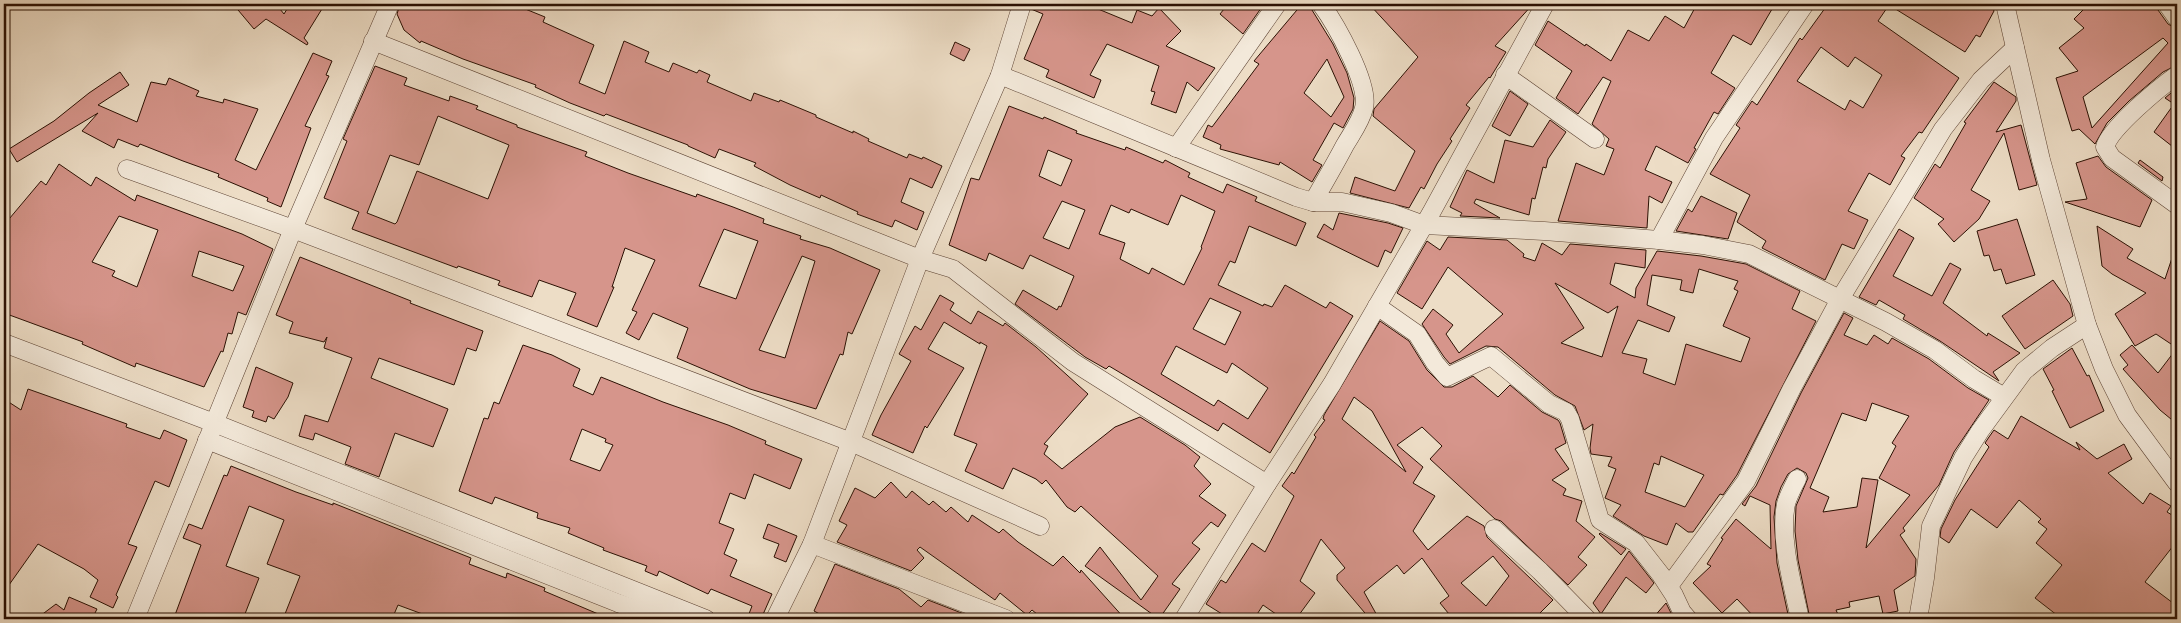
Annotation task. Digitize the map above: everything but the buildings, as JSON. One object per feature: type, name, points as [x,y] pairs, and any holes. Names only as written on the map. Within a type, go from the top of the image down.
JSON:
[{"type":"street","points":[[138,618],[207,440],[293,229],[390,4]]},
{"type":"street","points":[[781,617],[812,544],[920,259],[1000,75],[1022,4]]},
{"type":"street","points":[[1176,148],[1276,4]]},
{"type":"street","points":[[1313,202],[1359,121],[1364,106],[1364,92],[1360,75],[1321,4]]},
{"type":"street","points":[[1184,619],[1267,484],[1332,384],[1424,225],[1545,4]]},
{"type":"street","points":[[1659,240],[1714,138],[1805,4]]},
{"type":"street","points":[[2005,4],[2041,160],[2087,325],[2104,369],[2127,415],[2177,483]]},
{"type":"street","points":[[2167,4],[2177,18]]},
{"type":"street","points":[[373,41],[920,259],[953,270],[1073,362],[1267,484]]},
{"type":"street","points":[[1669,586],[1746,481],[1792,388],[1840,299],[1943,129],[1980,80],[2015,48]]},
{"type":"street","points":[[1000,75],[1296,197],[1313,202],[1342,202],[1391,213],[1424,225],[1544,231],[1659,240],[1704,245],[1749,254],[1886,322],[1935,350],[1974,379],[2004,397]]},
{"type":"street","points":[[1505,75],[1595,139]]},
{"type":"street","points":[[2177,75],[2126,119],[2108,140],[2105,147],[2112,158],[2177,205]]},
{"type":"street","points":[[127,169],[293,229],[851,442],[1040,526]]},
{"type":"street","points":[[1377,306],[1418,334],[1435,363],[1447,377],[1491,356],[1548,404],[1566,412],[1570,419],[1600,520],[1636,544],[1669,586],[1682,612],[1688,619]]},
{"type":"street","points":[[1918,619],[1925,578],[1930,526],[1963,458],[2024,371],[2052,348],[2087,325]]},
{"type":"street","points":[[4,343],[214,423],[706,619]]},
{"type":"street","points":[[207,440],[618,603],[663,619]]},
{"type":"street","points":[[1797,479],[1787,502],[1784,520],[1787,561],[1800,619]]},
{"type":"street","points":[[1494,529],[1540,571],[1587,619]]},
{"type":"street","points":[[812,544],[1006,619]]}]
